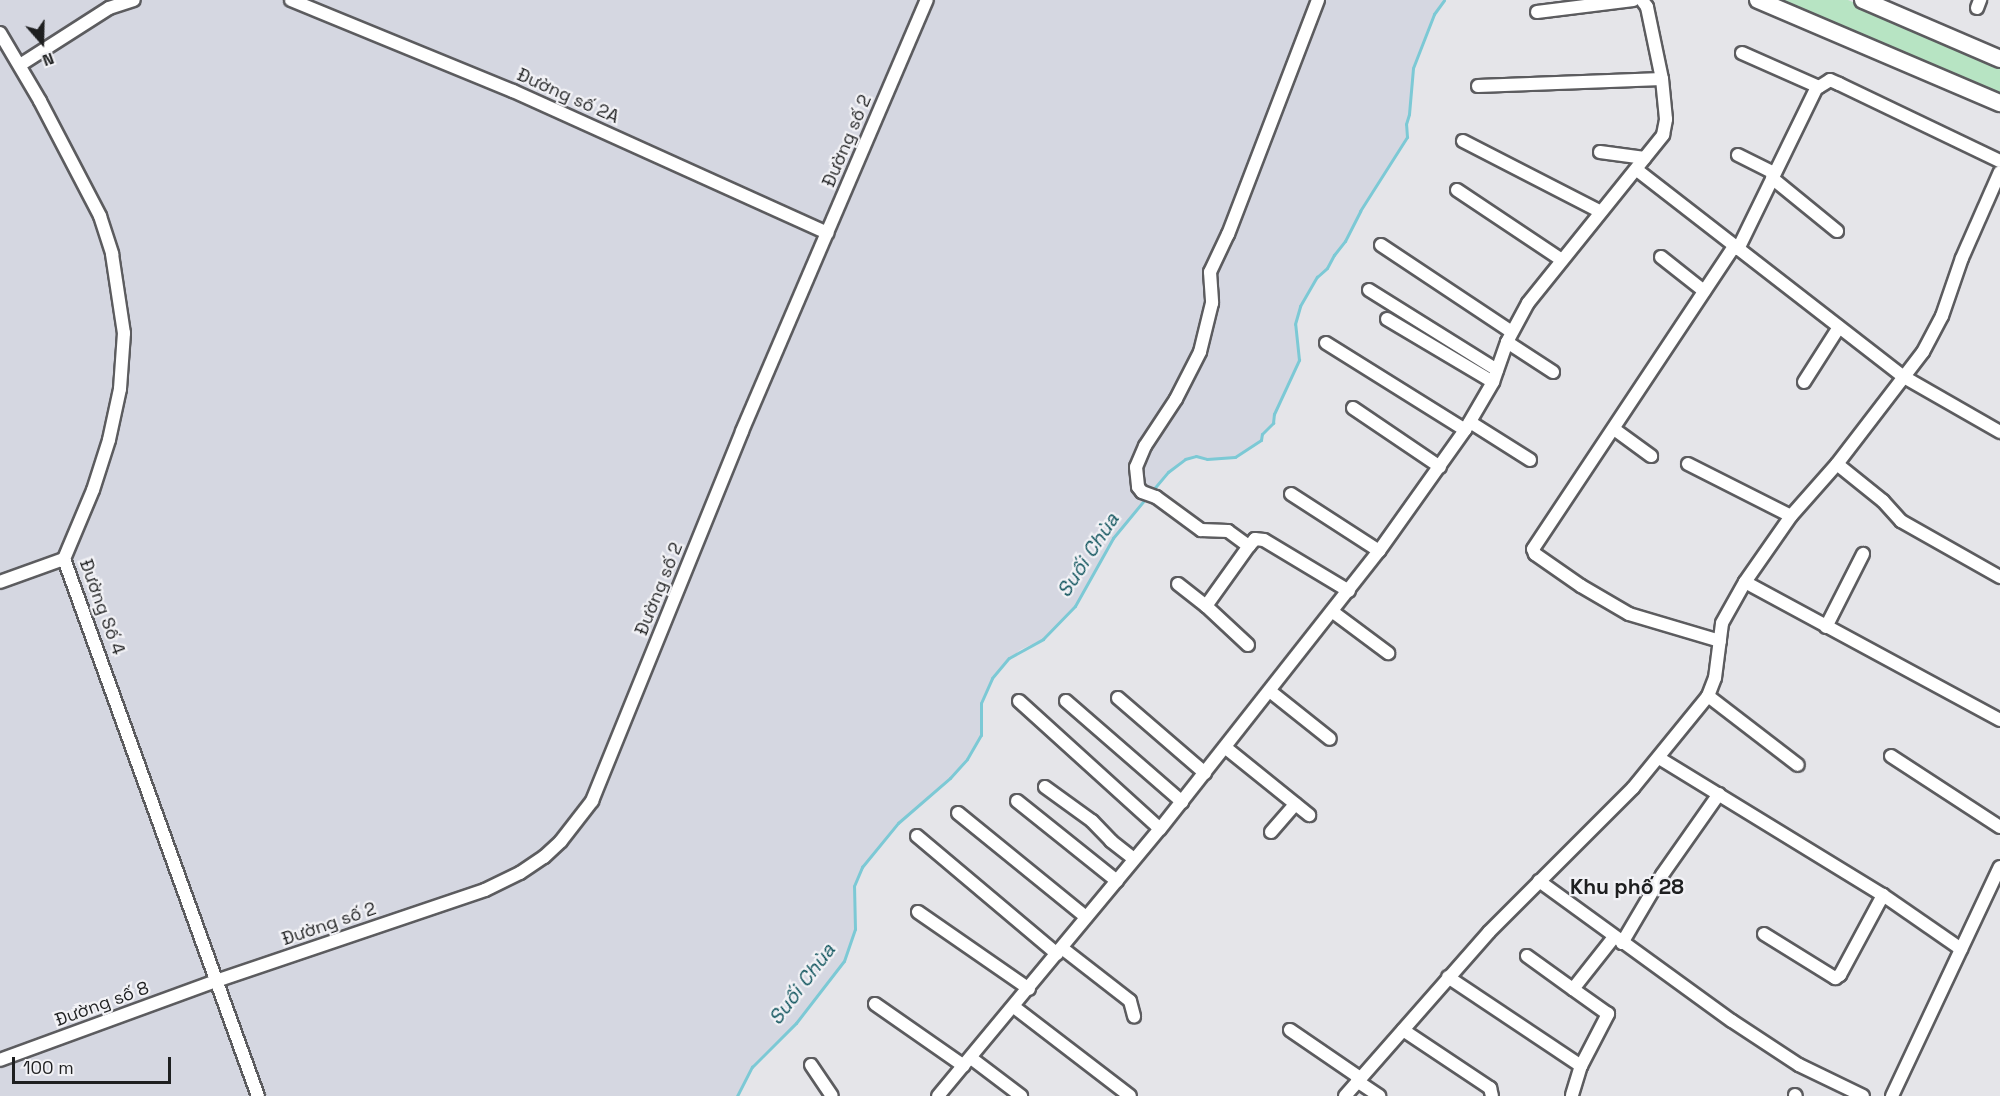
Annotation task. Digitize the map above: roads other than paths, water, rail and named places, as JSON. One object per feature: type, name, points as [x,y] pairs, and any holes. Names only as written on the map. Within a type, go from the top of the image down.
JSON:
[{"type":"street","points":[[20,65],[109,8],[134,0]]},
{"type":"street","name":"Đường số 2A","points":[[291,0],[513,91],[827,233]]},
{"type":"street","name":"Đường số 2","points":[[216,981],[485,890],[520,873],[544,857],[584,814],[592,801],[742,431],[927,0]]},
{"type":"street","points":[[1248,546],[1228,531],[1201,530],[1156,497],[1142,492],[1138,487],[1136,467],[1145,447],[1176,399],[1200,352],[1212,303],[1210,272],[1228,234],[1318,0]]},
{"type":"street","points":[[1537,12],[1634,0]]},
{"type":"street","points":[[938,1096],[1029,989],[1226,748],[1349,591],[1468,426],[1493,382],[1509,337],[1528,303],[1663,135],[1666,119],[1662,79],[1647,7],[1642,0]]},
{"type":"street","points":[[1758,0],[2000,103]]},
{"type":"street","points":[[1863,0],[2000,59]]},
{"type":"street","name":"Đường Số 4","points":[[0,33],[20,65],[100,216],[112,254],[124,333],[120,389],[109,440],[93,490],[64,559],[258,1096]]},
{"type":"street","points":[[1742,53],[1817,87]]},
{"type":"street","points":[[1478,86],[1662,79]]},
{"type":"street","points":[[1720,641],[1629,614],[1581,586],[1535,554],[1533,545],[1614,429],[1704,291],[1736,248],[1817,87],[1830,80],[2000,160]]},
{"type":"street","points":[[1463,141],[1601,212]]},
{"type":"street","points":[[1600,152],[1645,158]]},
{"type":"street","points":[[1738,155],[1773,176],[1837,231]]},
{"type":"street","points":[[1637,170],[1905,377],[2000,432]]},
{"type":"street","points":[[1345,1096],[1448,977],[1659,758],[1708,696],[1715,678],[1722,623],[1745,582],[1791,516],[1837,464],[1923,352],[1942,316],[1962,258],[2000,172]]},
{"type":"street","points":[[1457,190],[1562,260]]},
{"type":"street","points":[[1381,245],[1509,337],[1553,372]]},
{"type":"street","points":[[1661,257],[1704,291]]},
{"type":"street","points":[[1369,290],[1497,370]]},
{"type":"street","points":[[1387,319],[1493,382]]},
{"type":"street","points":[[1804,382],[1839,327]]},
{"type":"street","points":[[1326,343],[1530,460]]},
{"type":"street","points":[[1353,408],[1440,467]]},
{"type":"street","points":[[1614,429],[1652,456]]},
{"type":"street","points":[[1688,464],[1743,489],[1791,516]]},
{"type":"street","points":[[1837,464],[1883,501],[1901,521],[2000,577]]},
{"type":"street","points":[[1291,494],[1379,551]]},
{"type":"street","points":[[1206,606],[1255,539],[1264,540],[1349,591]]},
{"type":"street","points":[[1826,627],[1863,554]]},
{"type":"street","points":[[0,582],[64,559]]},
{"type":"street","points":[[1745,582],[2000,720]]},
{"type":"street","points":[[1178,584],[1206,606],[1248,645]]},
{"type":"street","points":[[1333,612],[1388,653]]},
{"type":"street","points":[[1271,692],[1330,739]]},
{"type":"street","points":[[1708,696],[1798,765]]},
{"type":"street","points":[[1118,698],[1205,773]]},
{"type":"street","points":[[1018,701],[1160,829]]},
{"type":"street","points":[[1066,701],[1182,802]]},
{"type":"street","points":[[1226,748],[1309,815]]},
{"type":"street","points":[[1891,756],[2000,827]]},
{"type":"street","points":[[1659,758],[1883,895],[1961,949]]},
{"type":"street","points":[[1045,787],[1092,821],[1111,841],[1134,859]]},
{"type":"street","points":[[1573,989],[1618,940],[1719,794]]},
{"type":"street","points":[[1017,801],[1117,881]]},
{"type":"street","points":[[1271,832],[1295,804]]},
{"type":"street","points":[[958,813],[1086,917]]},
{"type":"street","points":[[917,836],[1060,951],[1130,1001],[1134,1016]]},
{"type":"street","points":[[1892,1096],[2000,867]]},
{"type":"street","points":[[1539,880],[1618,940],[1742,1028],[1837,1091],[1863,1096]]},
{"type":"street","points":[[1764,934],[1835,978],[1840,975],[1883,895]]},
{"type":"street","points":[[918,912],[1029,989]]},
{"type":"street","points":[[1527,956],[1608,1014],[1581,1066],[1572,1095]]},
{"type":"street","points":[[1448,977],[1581,1066]]},
{"type":"street","name":"Đường số 8","points":[[0,1060],[216,981]]},
{"type":"street","points":[[875,1004],[1021,1096]]},
{"type":"street","points":[[1014,1007],[1130,1096]]},
{"type":"street","points":[[1290,1030],[1379,1096]]},
{"type":"street","points":[[1402,1030],[1490,1088],[1492,1096]]},
{"type":"street","points":[[811,1065],[832,1096]]},
{"type":"waterway","name":"Suối Chùa","points":[[1152,491],[1168,472],[1185,459],[1196,456],[1207,459],[1235,457],[1261,440],[1262,434],[1273,423],[1274,414],[1299,360],[1295,324],[1300,306],[1317,277],[1327,268],[1345,241],[1360,211],[1407,137],[1406,124],[1413,68],[1434,14],[1444,0]]},
{"type":"waterway","name":"Suối Chùa","points":[[737,1096],[752,1067],[796,1023],[844,961],[855,929],[854,886],[862,867],[898,823],[950,778],[967,759],[981,735],[981,703],[992,678],[1009,658],[1043,639],[1075,606],[1113,538],[1146,498]]},
{"type":"district","name":"Khu phố 28","points":[[1627,887]]}]
